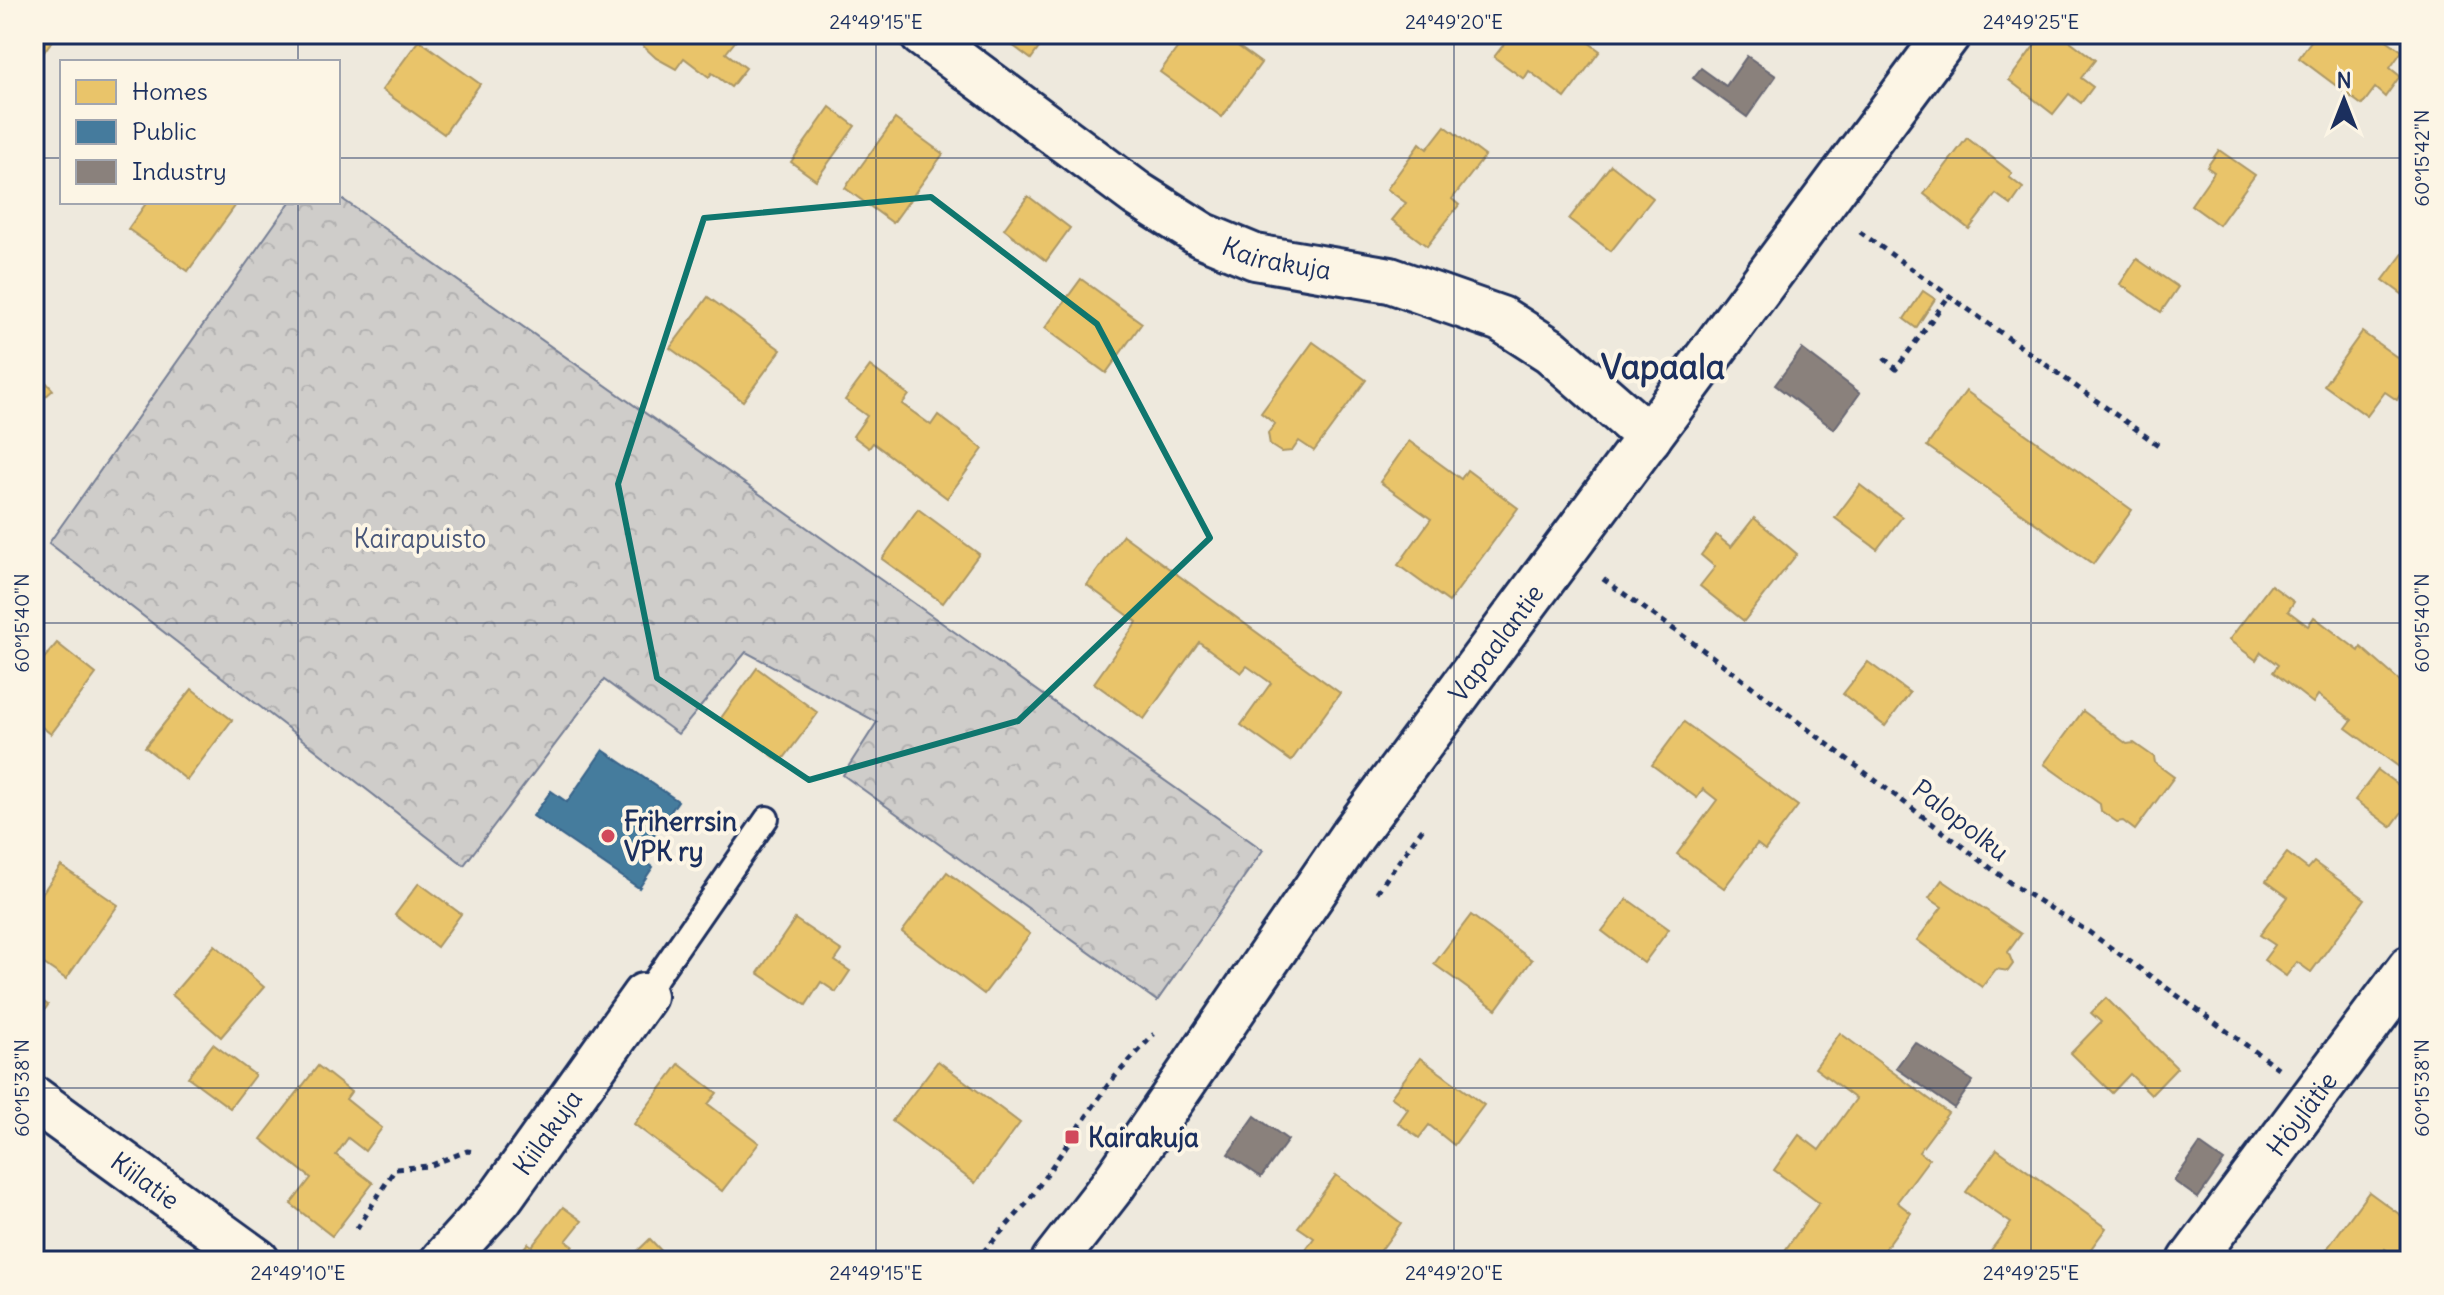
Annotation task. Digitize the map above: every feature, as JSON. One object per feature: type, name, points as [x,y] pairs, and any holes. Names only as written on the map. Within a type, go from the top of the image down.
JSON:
[{"type":"street","name":"Kairakuja","points":[[922,34],[1137,194],[1202,235],[1255,257],[1390,280],[1501,319],[1551,351],[1649,437]]},
{"type":"street","name":"Vapaalantie","points":[[1054,1261],[1113,1185],[1361,824],[1948,34]]},
{"type":"street","name":"Höylätie","points":[[2191,1261],[2410,968]]},
{"type":"street","name":"Kiilakuja","points":[[443,1261],[500,1198],[644,996]]},
{"type":"street","name":"Kiilatie","points":[[34,1099],[257,1261]]},
{"type":"lane","points":[[644,996],[767,818]]},
{"type":"path","points":[[1820,204],[2161,447]]},
{"type":"path","points":[[1884,358],[1896,369],[1949,296]]},
{"type":"path","name":"Palopolku","points":[[1602,578],[1725,666],[2013,885],[2176,992],[2314,1094]]},
{"type":"path","points":[[357,1229],[395,1169],[429,1166],[467,1151],[486,1153],[518,1172]]},
{"type":"highlighted area","points":[[931,197],[1097,324],[1210,538],[1018,721],[809,780],[657,678],[618,484],[704,218]]},
{"type":"green space","name":"Kairapuisto","points":[[340,197],[1263,850],[1157,1001],[843,775],[877,722],[746,652],[678,734],[604,680],[464,865],[49,543],[289,204],[340,204]]},
{"type":"building: Homes","points":[[34,34],[56,35],[34,66]]},
{"type":"building: Homes","points":[[651,34],[741,34],[726,53],[746,68],[731,87],[712,73],[709,77],[684,58],[676,69],[656,58],[642,45]]},
{"type":"building: Homes","points":[[997,34],[1049,34],[1031,59]]},
{"type":"building: Homes","points":[[1183,34],[1221,34],[1261,63],[1222,117],[1160,72],[1186,36]]},
{"type":"building: Homes","points":[[1502,34],[1577,34],[1600,51],[1565,98],[1529,71],[1524,79],[1494,57],[1508,39]]},
{"type":"building: Homes","points":[[2043,34],[2061,34],[2095,60],[2081,78],[2093,87],[2081,103],[2069,94],[2053,114],[2009,80]]},
{"type":"building: Homes","points":[[2316,34],[2378,34],[2402,51],[2390,68],[2400,76],[2385,97],[2375,88],[2362,105],[2299,58]]},
{"type":"building: Homes","points":[[419,40],[480,84],[444,134],[382,90]]},
{"type":"building: Homes","points":[[830,107],[855,126],[816,180],[791,162]]},
{"type":"building: Homes","points":[[895,119],[943,154],[893,223],[845,188]]},
{"type":"building: Homes","points":[[1445,126],[1485,156],[1452,199],[1459,205],[1427,246],[1392,220],[1406,203],[1387,189],[1420,143],[1427,149]]},
{"type":"building: Homes","points":[[1967,138],[2012,173],[2009,177],[2023,188],[2011,205],[1996,194],[1969,229],[1924,194]]},
{"type":"building: Homes","points":[[2219,150],[2255,175],[2219,225],[2191,205],[2214,172],[2207,167]]},
{"type":"building: Homes","points":[[1611,165],[1653,198],[1611,251],[1569,219]]},
{"type":"building: Homes","points":[[1028,196],[1070,228],[1046,261],[1004,229]]},
{"type":"building: Homes","points":[[146,204],[237,204],[188,271],[128,229]]},
{"type":"building: Homes","points":[[2408,247],[2410,249],[2410,300],[2383,280]]},
{"type":"building: Homes","points":[[2137,259],[2178,287],[2161,312],[2120,284]]},
{"type":"building: Homes","points":[[1081,279],[1142,323],[1106,373],[1045,328]]},
{"type":"building: Homes","points":[[1923,291],[1935,299],[1916,328],[1904,319]]},
{"type":"building: Homes","points":[[708,297],[781,350],[743,401],[670,348]]},
{"type":"building: Homes","points":[[2362,332],[2405,363],[2400,370],[2410,377],[2397,400],[2385,392],[2367,416],[2324,385]]},
{"type":"building: Homes","points":[[1313,342],[1366,380],[1314,451],[1299,441],[1292,451],[1281,452],[1270,445],[1268,433],[1275,424],[1261,413]]},
{"type":"building: Homes","points":[[34,346],[46,359],[34,369]]},
{"type":"building: Homes","points":[[870,366],[909,395],[902,404],[931,425],[938,415],[983,449],[947,498],[873,443],[869,448],[853,436],[867,416],[845,400]]},
{"type":"building: Homes","points":[[34,369],[53,390],[34,407]]},
{"type":"building: Homes","points":[[1966,391],[2132,510],[2093,564],[1927,446]]},
{"type":"building: Homes","points":[[1409,441],[1461,479],[1467,470],[1518,508],[1449,602],[1398,565],[1431,519],[1380,482]]},
{"type":"building: Homes","points":[[1860,485],[1902,517],[1877,549],[1835,518]]},
{"type":"building: Homes","points":[[918,509],[979,554],[943,603],[882,559]]},
{"type":"building: Homes","points":[[1754,518],[1797,554],[1744,621],[1700,586],[1715,567],[1701,555],[1716,535],[1731,547]]},
{"type":"building: Homes","points":[[1123,535],[1340,693],[1291,761],[1241,725],[1271,683],[1247,666],[1241,673],[1199,642],[1144,719],[1094,683],[1137,622],[1087,585]]},
{"type":"building: Homes","points":[[2271,585],[2294,602],[2288,611],[2308,626],[2314,617],[2359,651],[2361,647],[2410,690],[2410,775],[2346,728],[2352,720],[2318,695],[2313,703],[2273,672],[2278,665],[2261,652],[2256,660],[2229,640]]},
{"type":"building: Homes","points":[[57,643],[96,674],[51,734],[34,721],[34,670]]},
{"type":"building: Homes","points":[[1868,662],[1910,693],[1885,726],[1843,694]]},
{"type":"building: Homes","points":[[757,668],[818,713],[781,762],[721,718]]},
{"type":"building: Homes","points":[[192,689],[232,720],[187,780],[145,747]]},
{"type":"building: Homes","points":[[2083,711],[2127,744],[2134,743],[2154,757],[2155,763],[2174,777],[2135,830],[2101,811],[2100,804],[2044,764]]},
{"type":"building: Homes","points":[[1684,722],[1798,806],[1765,850],[1757,844],[1724,888],[1677,854],[1717,800],[1703,789],[1697,798],[1652,765]]},
{"type":"building: Homes","points":[[2378,770],[2410,794],[2410,801],[2391,827],[2355,800]]},
{"type":"building: Homes","points":[[2287,853],[2308,869],[2314,862],[2365,899],[2311,972],[2297,962],[2286,976],[2264,960],[2275,945],[2260,935],[2288,897],[2266,881]]},
{"type":"building: Homes","points":[[61,866],[118,905],[66,979],[34,957],[34,905]]},
{"type":"building: Homes","points":[[947,872],[1030,934],[984,994],[902,932]]},
{"type":"building: Homes","points":[[1942,880],[2021,934],[2008,952],[2013,964],[2008,971],[1996,969],[1982,987],[1917,940],[1942,907],[1929,898]]},
{"type":"building: Homes","points":[[419,883],[461,914],[437,947],[395,915]]},
{"type":"building: Homes","points":[[1627,899],[1669,929],[1644,963],[1602,931]]},
{"type":"building: Homes","points":[[1471,915],[1532,960],[1496,1009],[1434,964]]},
{"type":"building: Homes","points":[[795,919],[842,951],[835,961],[850,971],[836,992],[821,982],[806,1005],[758,973]]},
{"type":"building: Homes","points":[[215,945],[264,987],[221,1037],[172,995]]},
{"type":"building: Homes","points":[[34,995],[48,1005],[35,1024],[34,1024]]},
{"type":"building: Homes","points":[[2106,998],[2177,1068],[2151,1095],[2130,1074],[2112,1093],[2071,1053],[2101,1022],[2091,1013]]},
{"type":"building: Homes","points":[[1840,1033],[1948,1113],[1919,1152],[1929,1159],[1897,1202],[1911,1213],[1882,1253],[1890,1261],[1794,1261],[1783,1253],[1819,1203],[1774,1170],[1799,1135],[1819,1150],[1856,1099],[1815,1068]]},
{"type":"building: Homes","points":[[213,1044],[255,1075],[230,1108],[188,1077]]},
{"type":"building: Homes","points":[[1420,1058],[1484,1105],[1454,1145],[1429,1125],[1419,1138],[1398,1123],[1408,1109],[1391,1097]]},
{"type":"building: Homes","points":[[938,1061],[1020,1123],[975,1183],[892,1121]]},
{"type":"building: Homes","points":[[679,1064],[717,1093],[708,1104],[759,1143],[722,1191],[634,1124]]},
{"type":"building: Homes","points":[[318,1066],[351,1092],[346,1099],[382,1128],[365,1151],[348,1138],[336,1155],[373,1183],[332,1236],[291,1204],[311,1178],[261,1139]]},
{"type":"building: Homes","points":[[1997,1149],[2106,1228],[2082,1261],[1983,1261],[2011,1223],[1966,1192]]},
{"type":"building: Homes","points":[[1336,1175],[1401,1223],[1373,1261],[1323,1261],[1306,1249],[1314,1238],[1298,1227]]},
{"type":"building: Homes","points":[[2369,1192],[2410,1222],[2410,1261],[2402,1261],[2385,1249],[2377,1261],[2318,1261]]},
{"type":"building: Homes","points":[[563,1207],[582,1221],[566,1241],[573,1246],[563,1259],[556,1253],[552,1261],[513,1261],[528,1243],[532,1246]]},
{"type":"building: Homes","points":[[650,1239],[671,1261],[627,1261]]},
{"type":"building: Public","name":"Friherrsin VPK ry","points":[[603,750],[678,801],[639,857],[653,867],[639,888],[533,816],[551,791],[567,802]]},
{"type":"building: Industry","points":[[1747,56],[1776,76],[1747,117],[1693,78],[1701,68],[1726,86]]},
{"type":"building: Industry","points":[[1802,349],[1860,393],[1834,429],[1775,385]]},
{"type":"building: Industry","points":[[1915,1042],[1973,1081],[1954,1108],[1896,1068]]},
{"type":"building: Industry","points":[[1255,1116],[1288,1140],[1261,1177],[1228,1154]]},
{"type":"building: Industry","points":[[2200,1144],[2224,1161],[2198,1198],[2174,1181]]},
{"type":"place","name":"Friherrsin VPK ry","points":[[608,836]]},
{"type":"place","name":"Kairakuja","points":[[1072,1137]]},
{"type":"district","name":"Vapaala","points":[[1663,366]]}]
